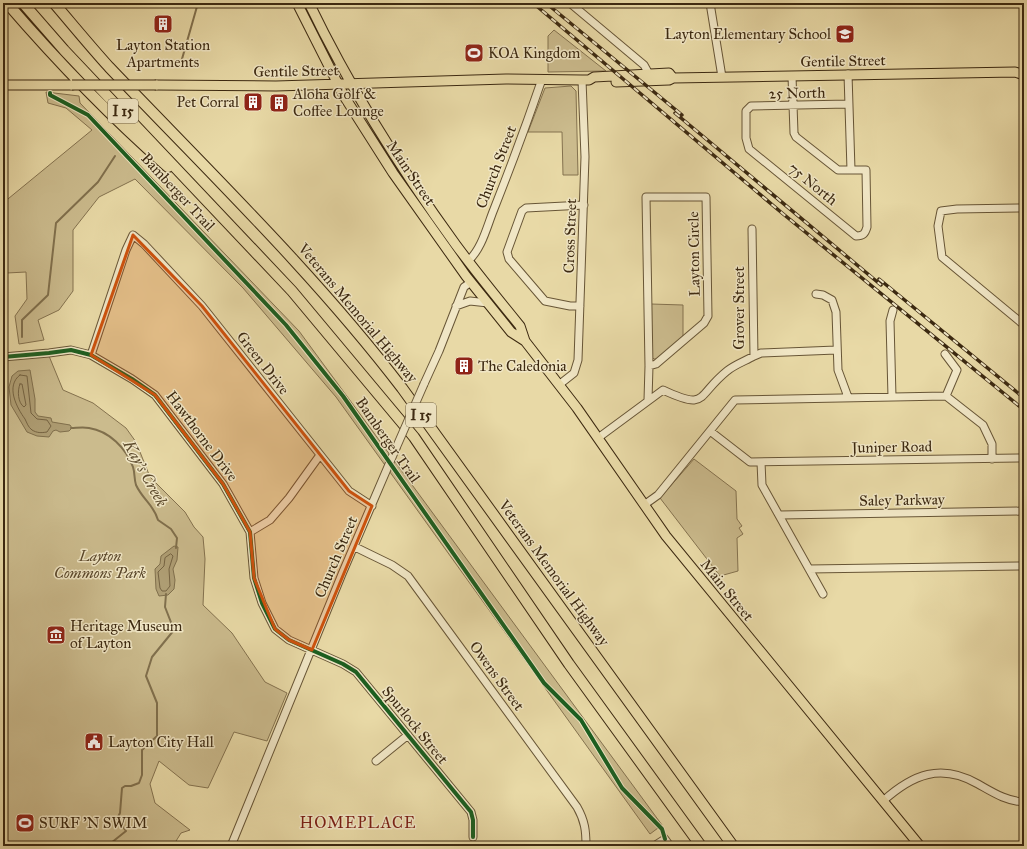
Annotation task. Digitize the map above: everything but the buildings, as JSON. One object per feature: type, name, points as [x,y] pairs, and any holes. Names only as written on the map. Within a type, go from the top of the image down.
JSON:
[{"type":"highway","points":[[7,3],[48,50],[117,122],[224,217]]},
{"type":"highway","name":"I 15","points":[[23,3],[64,50],[224,217],[292,291],[414,437],[569,664],[701,846]]},
{"type":"highway","name":"Veterans Memorial Highway","points":[[54,3],[108,65],[281,244],[375,353],[733,846]]},
{"type":"highway","points":[[59,3],[67,18]]},
{"type":"main road","name":"Main Street","points":[[297,3],[338,85],[362,125],[434,233],[471,282],[512,332],[525,341],[560,384],[644,506],[699,578],[920,846]]},
{"type":"main road","name":"Main Street","points":[[309,3],[351,84],[376,128],[468,261],[520,326],[525,341]]},
{"type":"main road","name":"Gentile Street","points":[[3,84],[276,86],[542,79],[586,80],[594,83],[669,80],[673,78],[1021,72]]},
{"type":"main road","name":"Gentile Street","points":[[586,80],[594,77],[669,73],[673,78]]},
{"type":"main road","points":[[434,233],[448,242],[461,261],[468,261]]},
{"type":"street","points":[[570,3],[644,65],[649,74]]},
{"type":"street","points":[[710,3],[722,77]]},
{"type":"street","points":[[792,76],[794,133],[838,170],[851,170],[848,74]]},
{"type":"street","name":"Church Street","points":[[468,261],[474,256],[483,236],[522,138],[542,79]]},
{"type":"street","name":"Cross Street","points":[[560,384],[574,374],[577,367],[584,205],[586,80]]},
{"type":"street","name":"25 North","points":[[750,149],[746,138],[747,109],[751,106],[848,104]]},
{"type":"street","name":"75 North","points":[[750,149],[856,236],[862,236],[867,227],[866,170],[851,170]]},
{"type":"street","name":"Layton Circle","points":[[648,400],[649,366],[646,197],[706,197],[708,316],[704,323],[656,364],[649,366]]},
{"type":"street","points":[[580,306],[570,306],[545,301],[509,259],[507,252],[522,212],[526,208],[584,205]]},
{"type":"street","points":[[1024,208],[957,209],[942,211],[938,226],[942,257],[1024,325]]},
{"type":"street","name":"Grover Street","points":[[648,400],[663,390],[684,400],[697,400],[704,395],[727,371],[754,356],[752,229]]},
{"type":"street","name":"Green Drive","points":[[91,355],[126,250],[133,235],[144,244],[202,306],[349,491],[372,506]]},
{"type":"street","name":"Church Street","points":[[231,846],[396,448],[439,351],[464,287],[471,282]]},
{"type":"street","points":[[816,294],[823,295],[832,300],[836,312],[836,350],[838,370],[848,397]]},
{"type":"street","points":[[456,306],[470,301],[488,303]]},
{"type":"street","points":[[892,397],[890,321],[893,310]]},
{"type":"street","name":"Hawthorne Drive","points":[[3,357],[71,350],[91,355],[132,379],[155,395],[223,484],[250,532],[254,578],[262,603],[275,629],[289,640],[312,650]]},
{"type":"street","points":[[754,356],[762,353],[836,350]]},
{"type":"street","points":[[945,354],[958,370],[946,396]]},
{"type":"street","points":[[644,506],[658,495],[735,400],[946,396],[983,425],[992,444],[992,458]]},
{"type":"street","points":[[598,438],[648,400]]},
{"type":"street","name":"Juniper Road","points":[[710,431],[750,462],[1024,458]]},
{"type":"street","points":[[250,532],[270,520],[289,498],[320,455]]},
{"type":"street","points":[[761,462],[762,485],[823,594]]},
{"type":"street","name":"Saley Parkway","points":[[780,515],[1024,511]]},
{"type":"street","name":"Owens Street","points":[[355,547],[392,565],[408,576],[577,807],[584,818],[586,828],[586,846]]},
{"type":"street","points":[[809,569],[1024,566]]},
{"type":"street","name":"Spurlock Street","points":[[312,650],[343,664],[356,672],[471,812],[473,837]]},
{"type":"street","points":[[376,761],[408,735]]},
{"type":"street","points":[[883,801],[897,788],[915,778],[927,774],[945,773],[968,779],[1001,798],[1024,802]]},
{"type":"street","points":[[654,846],[665,839],[670,846]]},
{"type":"highlighted area","points":[[133,235],[202,306],[349,491],[372,506],[312,650],[289,640],[275,629],[254,578],[250,532],[223,484],[155,395],[91,355]]},
{"type":"green space","points":[[554,30],[606,71],[548,72],[548,36]]},
{"type":"green space","points":[[571,86],[576,91],[578,175],[563,175],[562,132],[528,132],[545,88]]},
{"type":"green space","points":[[46,92],[79,96],[80,103],[299,331],[662,825],[650,834],[336,397],[243,288],[135,179],[99,197],[73,230],[73,291],[59,310],[38,320],[44,340],[19,344],[15,316],[27,299],[26,272],[7,273],[3,203],[92,130],[66,108],[48,103]]},
{"type":"green space","points":[[651,304],[683,305],[683,337],[657,359],[652,357]]},
{"type":"green space","name":"Layton Commons Park","points":[[49,356],[63,390],[93,403],[126,428],[136,442],[150,477],[185,512],[194,527],[203,537],[205,559],[203,605],[232,633],[265,682],[287,693],[267,741],[234,732],[208,788],[189,785],[159,761],[150,784],[155,803],[190,830],[181,833],[173,846],[3,846],[3,360]]},
{"type":"green space","points":[[694,459],[736,491],[737,519],[742,526],[739,528],[743,534],[737,538],[738,571],[720,576],[660,498]]},
{"type":"water","points":[[30,370],[35,399],[35,412],[38,416],[51,418],[52,422],[70,425],[72,428],[69,431],[60,432],[56,430],[53,431],[49,437],[37,436],[27,432],[11,405],[9,387],[12,376],[18,371]]},
{"type":"water","points":[[174,546],[178,547],[177,560],[173,569],[175,580],[174,589],[168,595],[159,596],[156,589],[155,569],[160,564],[161,556]]},
{"type":"waterway","name":"Kay's Creek","points":[[180,66],[198,3]]},
{"type":"waterway","name":"Kay's Creek","points":[[22,337],[22,320],[48,295],[56,223],[98,182],[115,156]]},
{"type":"waterway","name":"Kay's Creek","points":[[71,428],[87,428],[96,430],[110,437],[121,447],[126,453],[133,467],[135,483],[139,490],[154,510],[158,520],[171,529],[177,538],[176,548]]},
{"type":"waterway","name":"Kay's Creek","points":[[112,846],[111,843],[126,831],[117,819],[120,813],[122,788],[139,783],[142,775],[142,750],[157,736],[157,703],[146,676],[152,657],[174,630],[165,607],[166,594]]},
{"type":"railway","points":[[533,3],[782,213],[1024,410]]},
{"type":"railway","points":[[546,3],[682,115]]},
{"type":"railway","points":[[675,113],[881,285]]},
{"type":"railway","points":[[879,279],[1024,398]]},
{"type":"cycle path","name":"Bamberger Trail","points":[[50,93],[50,95],[88,115],[286,325],[343,396],[544,683],[581,720],[622,788],[662,829],[665,839]]},
{"type":"cycle path","points":[[3,357],[71,350],[91,355],[132,379],[155,395],[223,484],[250,532],[254,578],[262,603],[275,629],[289,640],[343,664],[356,672],[471,812],[473,820],[473,837]]},
{"type":"place","name":"Layton Station Apartments","points":[[163,24]]},
{"type":"place","name":"Layton Elementary School","points":[[845,34]]},
{"type":"place","name":"KOA Kingdom","points":[[474,53]]},
{"type":"place","name":"Pet Corral","points":[[253,102]]},
{"type":"place","name":"Aloha Golf & Coffee Lounge","points":[[279,103]]},
{"type":"place","name":"The Caledonia","points":[[464,366]]},
{"type":"place","name":"Heritage Museum of Layton","points":[[56,635]]},
{"type":"place","name":"Layton City Hall","points":[[94,742]]},
{"type":"place","name":"SURF 'N SWIM","points":[[25,823]]},
{"type":"district","name":"HOMEPLACE","points":[[358,822]]}]
